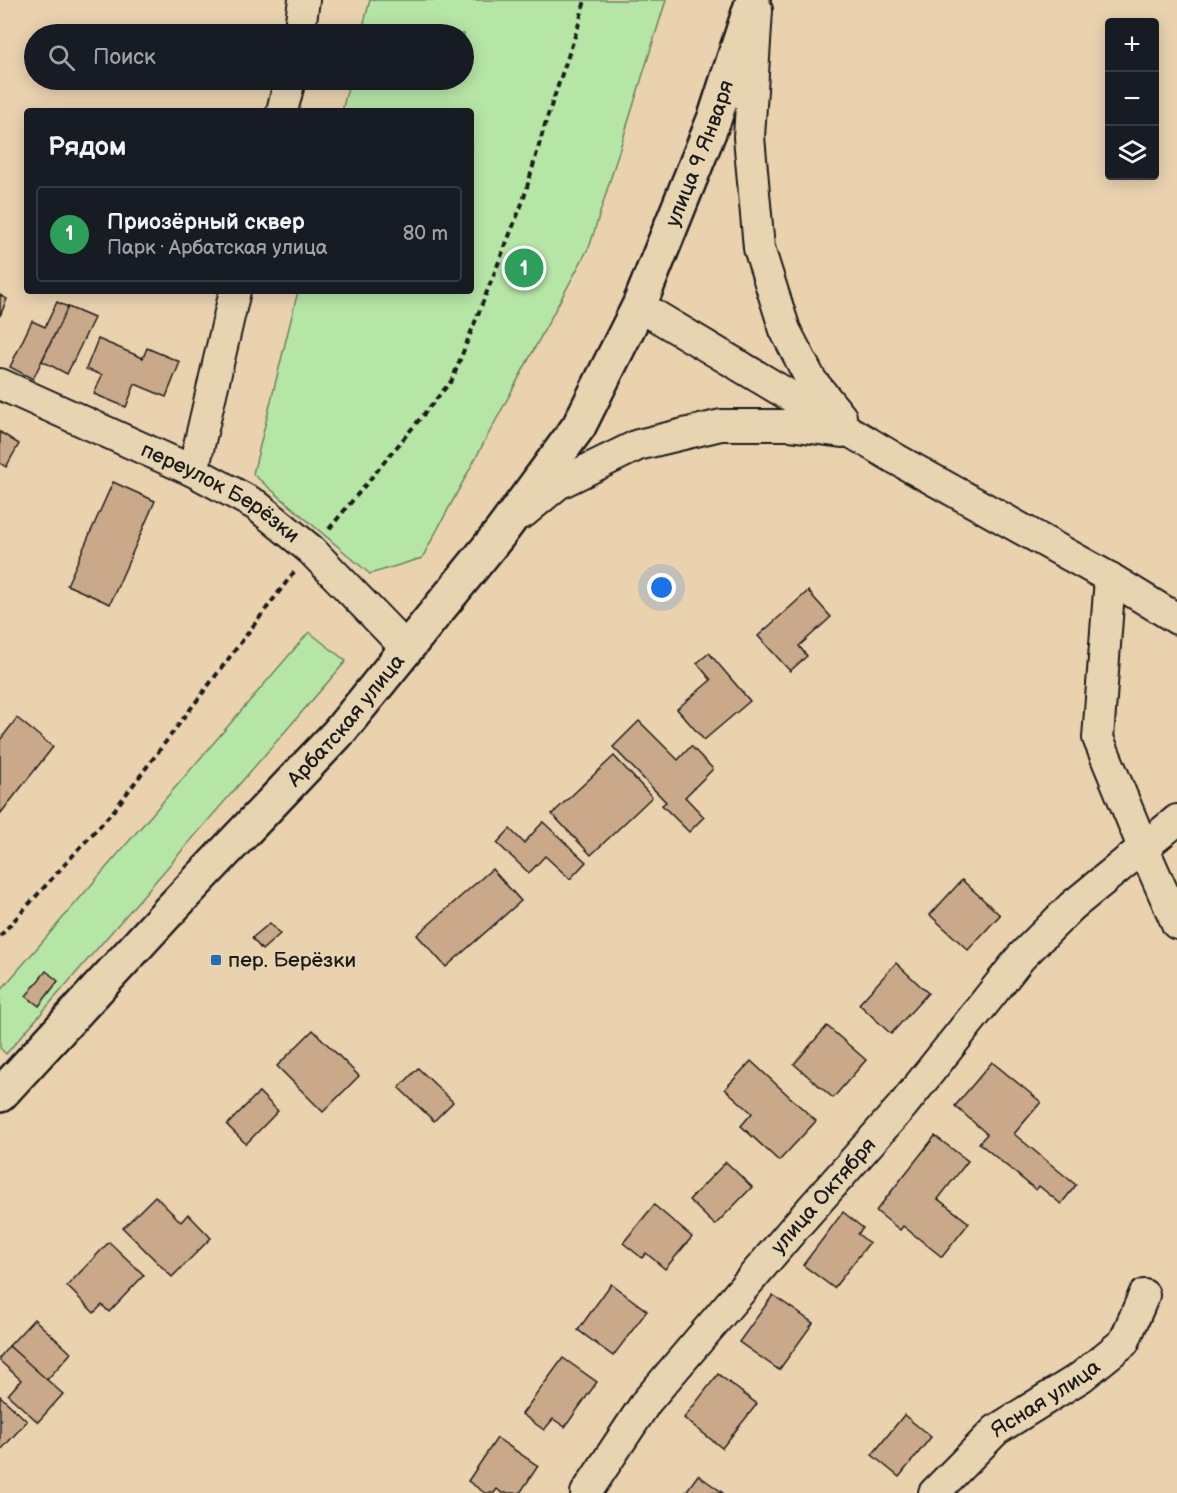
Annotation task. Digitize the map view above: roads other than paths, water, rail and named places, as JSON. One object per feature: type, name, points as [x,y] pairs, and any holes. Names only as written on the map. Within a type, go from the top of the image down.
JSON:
[{"type":"main road","name":"улица 9 Января","points":[[639,306],[715,117],[755,0]]},
{"type":"main road","name":"Арбатская улица","points":[[0,1095],[169,911],[339,732],[407,649],[501,532],[579,426],[639,306]]},
{"type":"street","points":[[300,24],[304,0]]},
{"type":"street","points":[[755,0],[748,137],[759,249],[785,330],[811,380],[854,434]]},
{"type":"street","points":[[283,108],[287,90]]},
{"type":"street","points":[[193,471],[234,294]]},
{"type":"street","points":[[639,306],[854,434],[1177,619]]},
{"type":"street","name":"переулок Берёзки","points":[[0,384],[193,471],[256,505],[311,550],[407,649]]},
{"type":"street","points":[[501,532],[558,484],[638,445],[721,424],[789,425],[854,434]]},
{"type":"street","points":[[1110,579],[1098,738],[1177,924]]},
{"type":"street","name":"улица Октября","points":[[586,1493],[647,1401],[796,1226],[904,1104],[1021,957],[1072,906],[1177,820]]},
{"type":"street","name":"Ясная улица","points":[[934,1493],[996,1431],[1081,1377],[1124,1342],[1144,1295]]},
{"type":"place","name":"Приозёрный сквер","points":[[524,268]]},
{"type":"place","name":"пер. Берёзки","points":[[216,960]]}]
